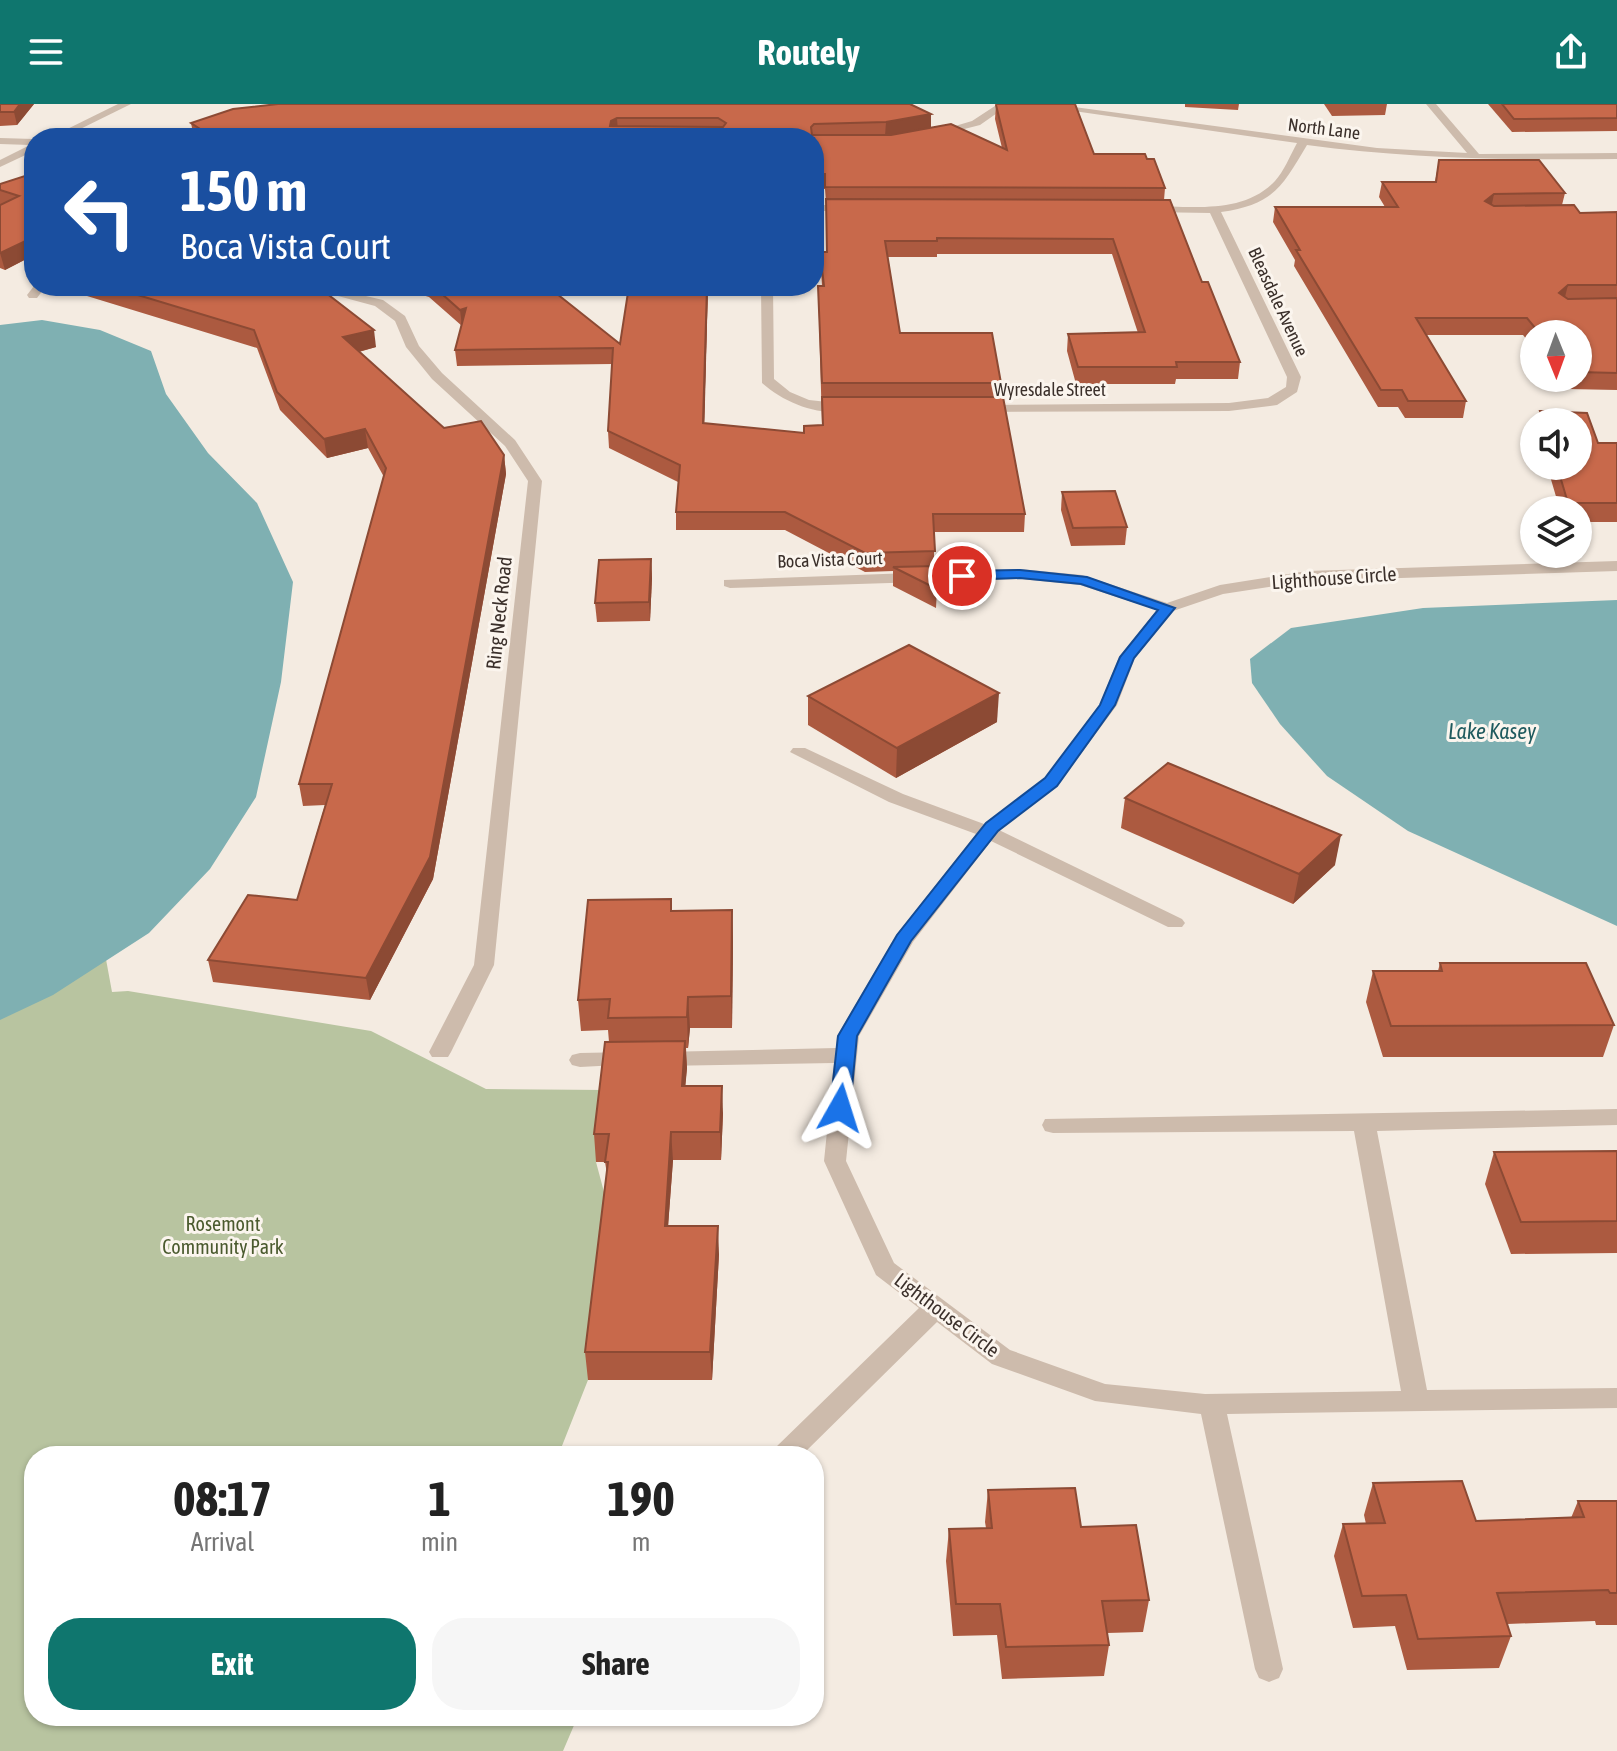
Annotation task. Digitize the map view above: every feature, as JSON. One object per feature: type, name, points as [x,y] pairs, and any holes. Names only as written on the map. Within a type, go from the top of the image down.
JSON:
[{"type":"street","points":[[75,128],[126,104]]},
{"type":"street","points":[[920,137],[976,123],[1005,104]]},
{"type":"street","name":"North Lane","points":[[1030,104],[1108,117],[1389,152],[1476,157],[1617,156]]},
{"type":"street","points":[[1108,117],[1118,104]]},
{"type":"street","points":[[1431,104],[1476,157]]},
{"type":"street","points":[[957,128],[969,112]]},
{"type":"street","points":[[0,141],[24,144]]},
{"type":"street","points":[[1134,209],[1214,209],[1247,203],[1267,194],[1280,182],[1303,143]]},
{"type":"street","points":[[0,151],[24,153]]},
{"type":"street","points":[[0,164],[24,155]]},
{"type":"street","points":[[824,208],[862,208]]},
{"type":"street","name":"Bleasdale Avenue","points":[[1214,209],[1294,377],[1292,389],[1272,402]]},
{"type":"street","name":"Ring Neck Road","points":[[349,296],[379,303],[401,319],[413,347],[437,376],[510,443],[535,481],[484,965],[440,1052]]},
{"type":"street","points":[[767,296],[767,380],[782,396],[813,407],[863,408]]},
{"type":"street","name":"Wyresdale Street","points":[[958,408],[1229,407],[1272,402]]},
{"type":"street","name":"Lighthouse Circle","points":[[1617,566],[1307,576],[1220,590],[1167,608],[1127,657],[1108,705],[1051,782],[988,832],[904,939],[848,1036],[835,1161],[885,1269],[1001,1357],[1104,1394],[1212,1404],[1617,1398]]},
{"type":"street","name":"Boca Vista Court","points":[[730,583],[1020,574],[1082,580],[1167,608]]},
{"type":"street","points":[[799,752],[896,798],[988,832],[1175,923]]},
{"type":"street","points":[[580,1060],[845,1055]]},
{"type":"street","points":[[1053,1125],[1364,1123],[1617,1117]]},
{"type":"street","points":[[1364,1123],[1416,1401]]},
{"type":"street","points":[[794,1446],[935,1308]]},
{"type":"street","points":[[1212,1404],[1269,1669]]},
{"type":"green space","name":"Rosemont Community Park","points":[[101,932],[112,992],[128,991],[371,1031],[486,1089],[605,1090],[596,1162],[612,1222],[588,1380],[562,1446],[24,1446],[24,1726],[574,1726],[563,1751],[0,1751],[0,933]]},
{"type":"water","points":[[42,320],[100,330],[151,351],[166,394],[208,453],[257,503],[293,582],[281,682],[256,797],[210,869],[149,933],[53,995],[0,1020],[0,325]]},
{"type":"water","name":"Lake Kasey","points":[[1617,600],[1617,926],[1408,831],[1327,776],[1280,724],[1252,683],[1250,659],[1291,628],[1423,608]]},
{"type":"building","points":[[0,104],[20,104],[14,112],[0,112]]},
{"type":"building","points":[[278,104],[910,104],[931,114],[886,122],[814,124],[811,128],[199,128],[191,123],[233,109]],"holes":[[[617,118],[718,118],[726,123],[723,127],[610,126],[611,121]]]},
{"type":"building","points":[[997,104],[1075,104],[1094,154],[1145,154],[1147,159],[1154,159],[1165,188],[825,187],[824,135],[891,135],[951,124],[1007,150]]},
{"type":"building","points":[[1502,104],[1617,104],[1617,118],[1514,119]]},
{"type":"building","points":[[1439,160],[1539,160],[1565,193],[1494,194],[1485,201],[1494,206],[1574,205],[1580,213],[1617,212],[1617,285],[1568,285],[1559,293],[1568,299],[1617,298],[1617,373],[1592,372],[1592,320],[1416,318],[1466,401],[1408,401],[1402,390],[1381,390],[1296,250],[1300,250],[1275,207],[1398,207],[1382,182],[1436,182]]},
{"type":"building","points":[[24,176],[24,242],[0,253],[0,205],[19,196],[0,190],[0,184]]},
{"type":"building","points":[[826,199],[1170,200],[1202,282],[1208,282],[1240,362],[1176,362],[1177,367],[1078,367],[1068,334],[1145,332],[1113,239],[937,238],[937,241],[885,241],[900,333],[992,333],[1001,383],[822,383],[818,296],[824,296],[824,252],[827,252]]},
{"type":"building","points":[[141,296],[330,296],[374,330],[343,337],[444,428],[481,421],[504,455],[430,857],[366,978],[208,960],[248,895],[297,900],[332,784],[299,784],[386,468],[365,429],[324,439],[277,392],[254,330]]},
{"type":"building","points":[[444,296],[560,296],[620,344],[627,296],[707,296],[703,423],[804,433],[804,426],[823,425],[822,397],[1003,397],[1025,514],[933,514],[935,551],[865,553],[785,512],[676,512],[680,465],[608,431],[613,348],[455,350],[466,308],[460,310]]},
{"type":"building","points":[[1592,427],[1598,443],[1617,443],[1617,503],[1592,503],[1592,496],[1566,496],[1561,480],[1592,480]]},
{"type":"building","points":[[1115,491],[1127,527],[1073,528],[1062,492]]},
{"type":"building","points":[[651,559],[649,602],[595,603],[599,560]]},
{"type":"building","points":[[936,566],[937,589],[893,567]]},
{"type":"building","points":[[909,645],[999,693],[897,748],[808,696]]},
{"type":"building","points":[[1168,763],[1341,835],[1299,874],[1125,798]]},
{"type":"building","points":[[671,899],[671,911],[732,910],[731,996],[688,997],[687,1017],[608,1018],[610,999],[578,1000],[588,900]]},
{"type":"building","points":[[1440,963],[1586,963],[1614,1025],[1391,1026],[1373,971],[1442,971]]},
{"type":"building","points":[[685,1041],[682,1086],[722,1086],[720,1132],[671,1132],[665,1226],[718,1226],[710,1352],[585,1352],[608,1162],[605,1162],[609,1134],[594,1134],[605,1042]]},
{"type":"building","points":[[1617,1151],[1617,1221],[1521,1222],[1494,1152]]},
{"type":"building","points":[[1462,1481],[1476,1521],[1584,1517],[1578,1501],[1617,1501],[1617,1593],[1608,1590],[1497,1593],[1511,1636],[1418,1639],[1406,1595],[1362,1596],[1343,1524],[1385,1523],[1373,1483]]},
{"type":"building","points":[[1075,1488],[1081,1527],[1136,1525],[1149,1600],[1102,1601],[1109,1645],[1006,1647],[1000,1604],[956,1604],[949,1529],[992,1528],[988,1490]]},
{"type":"route","points":[[840,1108],[848,1036],[904,939],[992,827],[1051,782],[1108,705],[1127,657],[1167,608],[1082,580],[1020,574],[962,576]]}]
